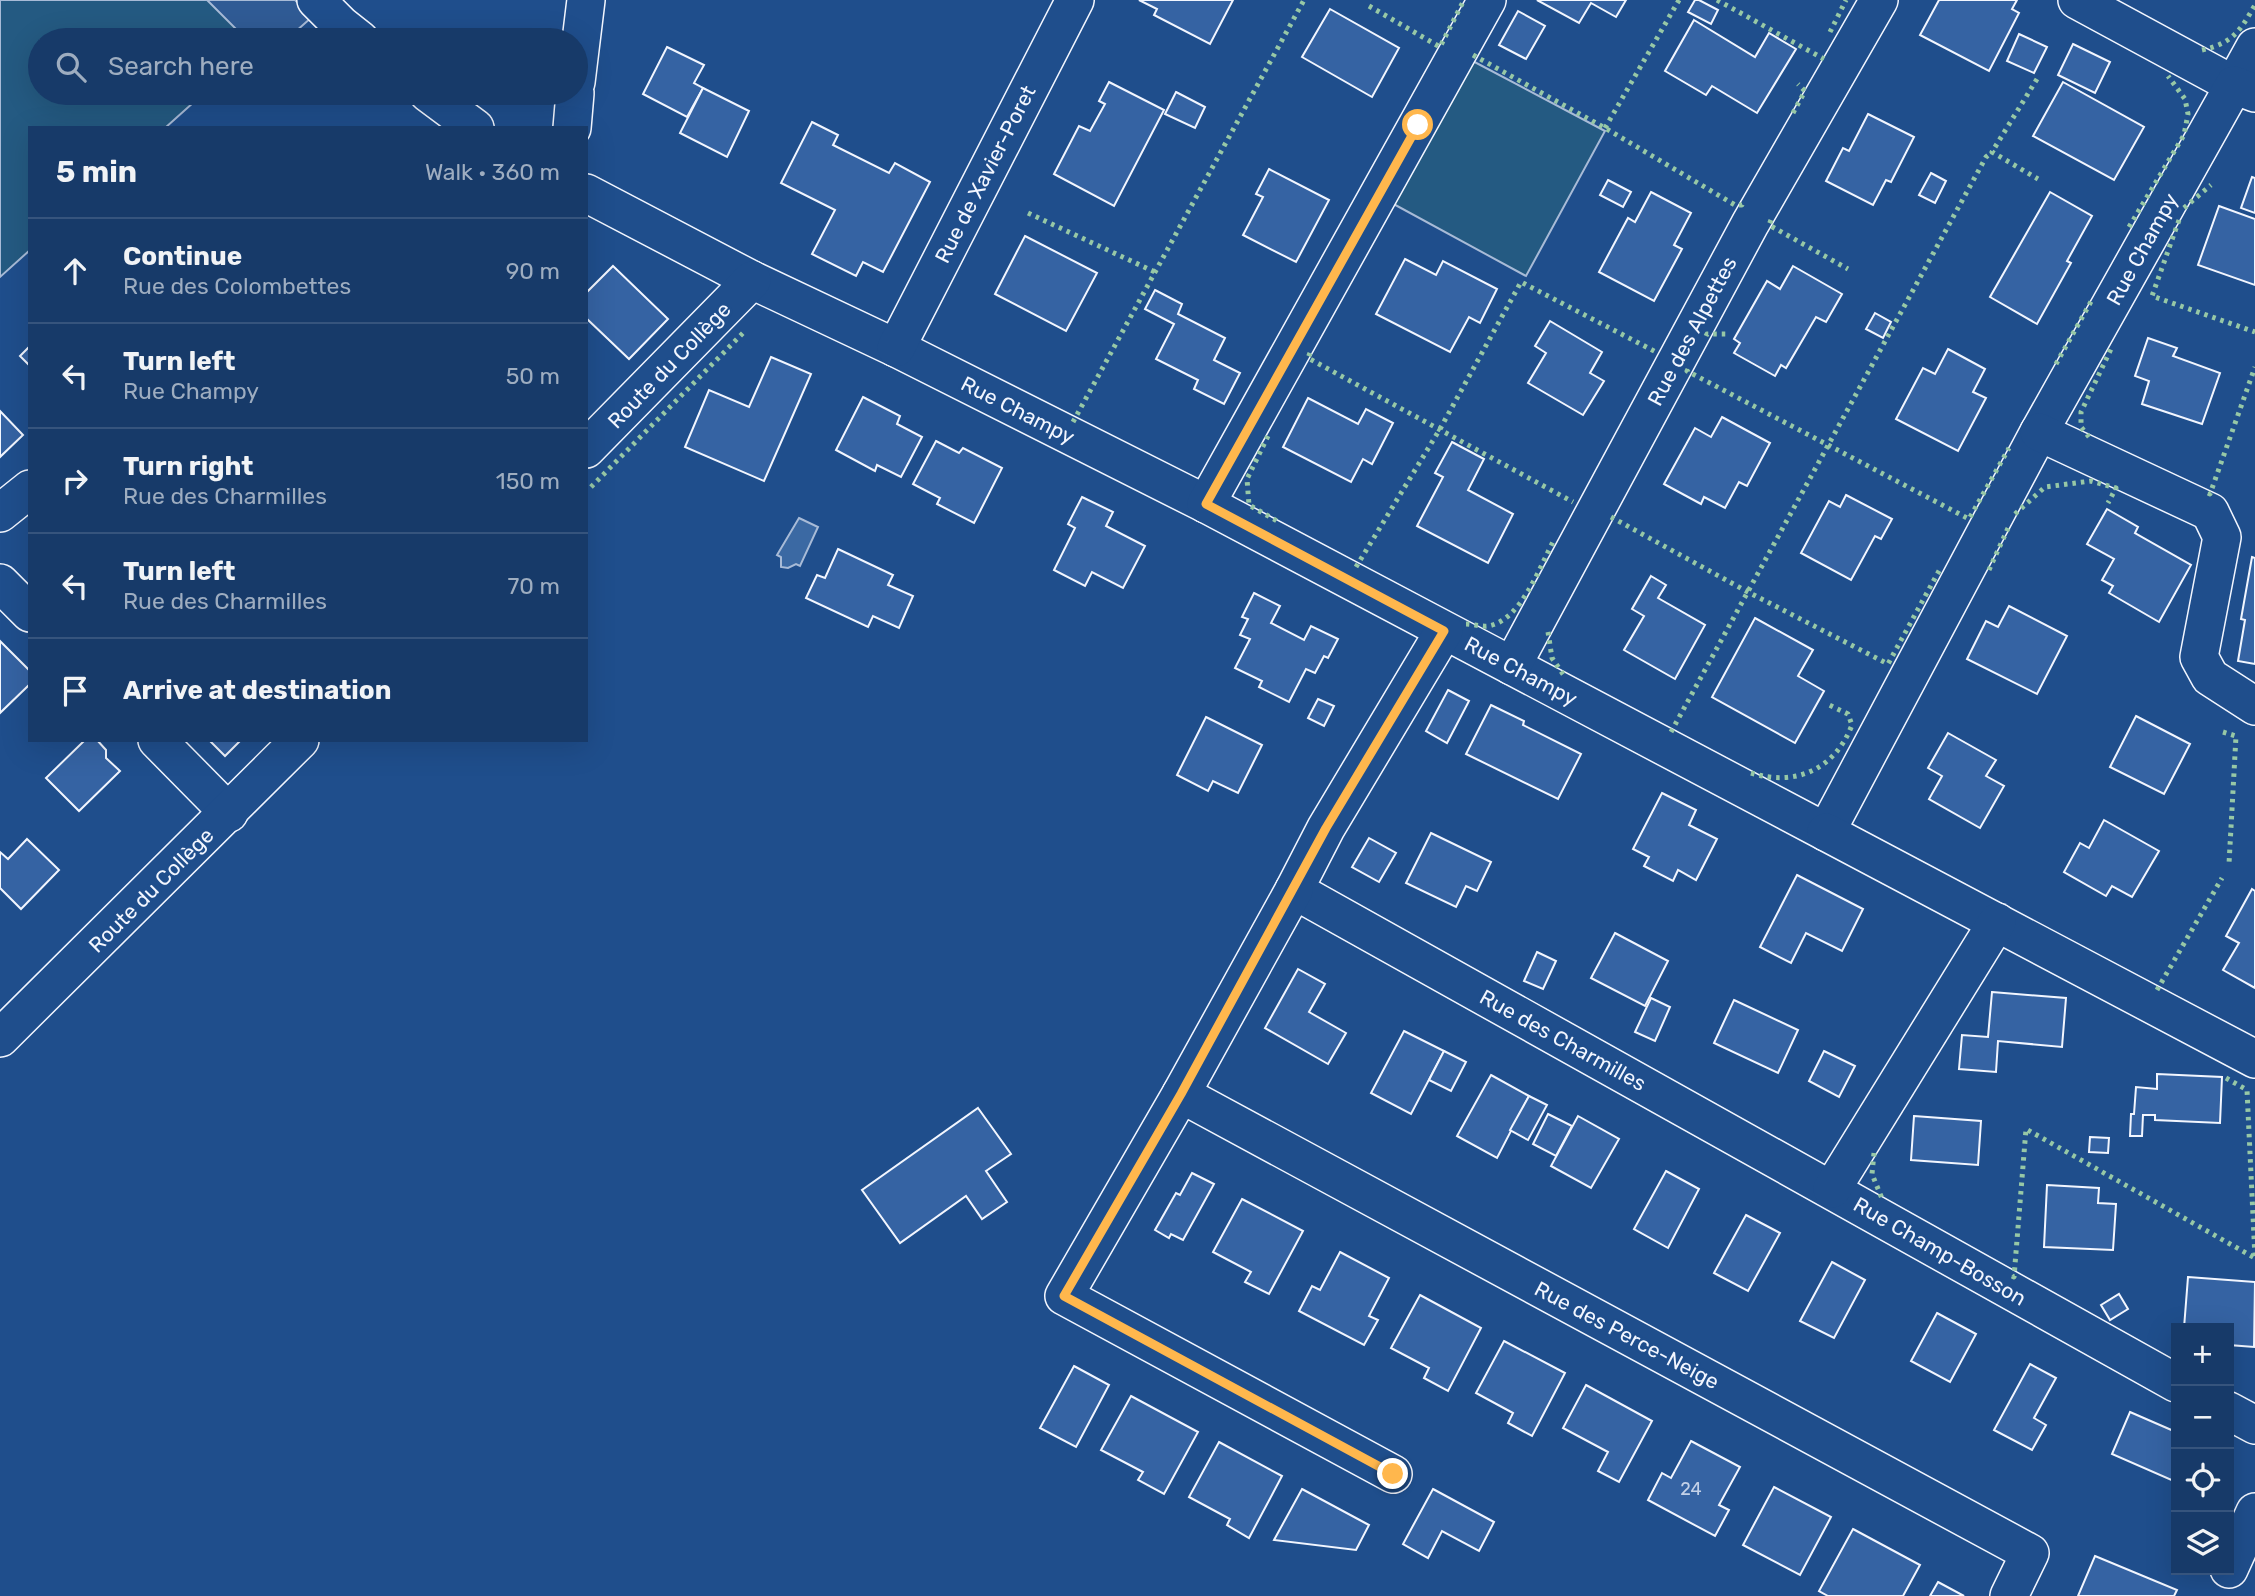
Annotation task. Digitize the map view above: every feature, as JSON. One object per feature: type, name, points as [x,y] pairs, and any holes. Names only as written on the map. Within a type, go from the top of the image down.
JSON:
[{"type":"street","points":[[316,0],[345,28]]},
{"type":"street","points":[[583,28],[586,0]]},
{"type":"street","name":"Rue de Xavier-Poret","points":[[896,348],[1074,0]]},
{"type":"street","points":[[1206,504],[1487,0]]},
{"type":"street","name":"Rue des Alpettes","points":[[1512,666],[1750,224],[1879,0]]},
{"type":"street","points":[[2077,0],[2245,89]]},
{"type":"street","name":"Rue Champy","points":[[588,194],[752,280],[896,348],[1206,504],[1826,832],[2039,432],[2245,89],[2255,47]]},
{"type":"street","points":[[444,105],[472,126]]},
{"type":"street","points":[[572,126],[574,105]]},
{"type":"street","name":"Route du Collège","points":[[588,447],[752,280]]},
{"type":"street","points":[[2039,432],[2210,512],[2222,537],[2199,657],[2210,677],[2255,706]]},
{"type":"street","points":[[0,513],[28,491]]},
{"type":"street","points":[[0,583],[28,611]]},
{"type":"street","points":[[1393,1474],[1064,1296],[1181,1094],[1326,828],[1444,631]]},
{"type":"street","points":[[159,742],[229,813]]},
{"type":"street","name":"Route du Collège","points":[[0,1038],[298,742]]},
{"type":"street","points":[[1826,832],[2255,1059]]},
{"type":"street","name":"Rue des Charmilles","points":[[1294,890],[1832,1189]]},
{"type":"street","name":"Rue Champ-Bosson","points":[[1997,922],[1832,1189],[2171,1380]]},
{"type":"street","name":"Rue des Perce-Neige","points":[[1181,1094],[2030,1553],[2009,1596]]},
{"type":"street","points":[[2234,1414],[2255,1425]]},
{"type":"street","points":[[2234,1558],[2255,1513]]},
{"type":"street","points":[[2217,1596],[2226,1575]]},
{"type":"shaded area","points":[[0,0],[236,0],[243,19],[242,28],[28,28],[28,105],[191,105],[167,126],[28,126],[28,252],[0,277]]},
{"type":"shaded area","points":[[207,0],[295,0],[312,17],[300,28],[235,28]]},
{"type":"shaded area","points":[[1467,58],[1605,131],[1526,276],[1388,201]]},
{"type":"shaded area","points":[[799,518],[818,527],[800,566],[796,564],[788,568],[781,567],[781,557],[777,555]]},
{"type":"building","points":[[1139,0],[1233,0],[1210,44],[1154,15],[1157,9]]},
{"type":"building","points":[[1537,0],[1626,0],[1616,17],[1591,3],[1579,23]]},
{"type":"building","points":[[1695,0],[1718,10],[1711,24],[1688,12]]},
{"type":"building","points":[[1939,0],[2017,0],[2012,9],[2019,13],[1989,71],[1920,35]]},
{"type":"building","points":[[1330,9],[1399,48],[1372,97],[1302,57]]},
{"type":"building","points":[[1518,11],[1545,26],[1526,59],[1499,45]]},
{"type":"building","points":[[1694,20],[1755,57],[1769,33],[1796,49],[1757,113],[1712,86],[1706,95],[1665,71]]},
{"type":"building","points":[[2019,34],[2047,47],[2034,73],[2007,61]]},
{"type":"building","points":[[2073,44],[2110,62],[2095,93],[2058,75]]},
{"type":"building","points":[[667,47],[704,65],[694,83],[703,88],[687,117],[643,94]]},
{"type":"building","points":[[1109,82],[1164,110],[1114,206],[1054,174],[1079,126],[1090,131],[1105,104],[1099,101]]},
{"type":"building","points":[[2063,82],[2144,127],[2114,180],[2033,136]]},
{"type":"building","points":[[703,88],[749,111],[727,157],[680,133]]},
{"type":"building","points":[[1176,92],[1205,107],[1195,128],[1165,114]]},
{"type":"building","points":[[1868,114],[1914,137],[1891,182],[1886,180],[1873,205],[1826,181],[1843,148],[1849,151]]},
{"type":"building","points":[[812,122],[838,135],[833,145],[889,173],[895,163],[930,182],[883,272],[863,262],[856,276],[812,254],[835,210],[781,183]]},
{"type":"building","points":[[1269,169],[1329,200],[1296,262],[1243,235],[1263,197],[1256,194]]},
{"type":"building","points":[[1931,173],[1946,181],[1935,203],[1919,195]]},
{"type":"building","points":[[2252,177],[2255,178],[2255,213],[2241,208]]},
{"type":"building","points":[[1608,180],[1631,192],[1623,207],[1600,195]]},
{"type":"building","points":[[1651,192],[1691,213],[1674,245],[1682,249],[1654,301],[1599,272],[1628,218],[1635,222]]},
{"type":"building","points":[[2050,192],[2092,216],[2067,261],[2071,263],[2037,324],[1990,297]]},
{"type":"building","points":[[2219,206],[2255,219],[2255,285],[2198,265]]},
{"type":"building","points":[[1025,236],[1097,273],[1066,331],[995,294]]},
{"type":"building","points":[[1405,259],[1436,275],[1443,261],[1497,289],[1480,323],[1469,317],[1450,352],[1376,314]]},
{"type":"building","points":[[613,266],[668,319],[629,359],[588,320],[588,291]]},
{"type":"building","points":[[1793,266],[1842,294],[1826,322],[1816,317],[1786,368],[1781,365],[1775,376],[1734,353],[1740,343],[1734,339],[1767,281],[1780,289]]},
{"type":"building","points":[[1155,290],[1182,304],[1178,314],[1225,338],[1214,360],[1240,373],[1224,404],[1194,389],[1198,380],[1156,359],[1174,324],[1145,309]]},
{"type":"building","points":[[1875,313],[1891,322],[1883,338],[1866,329]]},
{"type":"building","points":[[1550,321],[1602,352],[1590,373],[1604,381],[1583,415],[1528,383],[1546,353],[1535,346]]},
{"type":"building","points":[[2148,338],[2177,348],[2173,356],[2220,373],[2202,424],[2142,404],[2149,381],[2135,376]]},
{"type":"building","points":[[28,348],[28,364],[20,356]]},
{"type":"building","points":[[1948,349],[1985,369],[1973,392],[1986,398],[1958,451],[1896,419],[1923,368],[1935,374]]},
{"type":"building","points":[[771,357],[811,374],[764,481],[685,447],[709,390],[749,407]]},
{"type":"building","points":[[863,397],[900,416],[897,424],[922,437],[901,477],[877,465],[875,471],[836,450]]},
{"type":"building","points":[[1308,398],[1358,424],[1366,409],[1393,423],[1372,464],[1363,459],[1351,482],[1283,447]]},
{"type":"building","points":[[0,411],[23,435],[0,457]]},
{"type":"building","points":[[1722,417],[1770,443],[1747,486],[1739,482],[1725,508],[1704,497],[1701,504],[1664,484],[1695,428],[1711,437]]},
{"type":"building","points":[[936,441],[959,453],[963,448],[1002,468],[974,523],[937,504],[940,498],[913,484]]},
{"type":"building","points":[[1452,442],[1484,459],[1468,490],[1513,514],[1488,563],[1417,526],[1443,477],[1435,473]]},
{"type":"building","points":[[1846,495],[1892,519],[1881,539],[1875,536],[1851,580],[1801,553],[1829,501],[1840,507]]},
{"type":"building","points":[[1082,497],[1113,512],[1106,526],[1145,546],[1123,588],[1092,572],[1085,586],[1054,570],[1075,528],[1068,524]]},
{"type":"building","points":[[2107,509],[2138,527],[2135,533],[2191,565],[2159,622],[2109,593],[2113,586],[2102,580],[2114,559],[2087,544]]},
{"type":"building","points":[[838,549],[893,575],[888,585],[913,596],[899,628],[873,616],[868,627],[806,598],[817,575],[825,578]]},
{"type":"building","points":[[2252,557],[2255,558],[2255,664],[2238,661],[2245,620],[2241,619]]},
{"type":"building","points":[[1651,576],[1666,585],[1658,598],[1705,625],[1675,679],[1624,650],[1644,616],[1632,609]]},
{"type":"building","points":[[1254,593],[1280,606],[1271,623],[1304,640],[1311,626],[1338,639],[1328,658],[1324,656],[1315,673],[1306,669],[1289,702],[1259,687],[1262,681],[1235,668],[1250,639],[1240,635],[1248,619],[1242,617]]},
{"type":"building","points":[[2009,606],[2067,636],[2037,694],[1967,659],[1986,621],[1998,627]]},
{"type":"building","points":[[1755,618],[1813,650],[1798,676],[1824,691],[1795,743],[1712,697]]},
{"type":"building","points":[[0,641],[28,669],[28,686],[0,713]]},
{"type":"building","points":[[1448,690],[1469,701],[1447,743],[1426,731]]},
{"type":"building","points":[[1318,699],[1334,706],[1324,726],[1308,718]]},
{"type":"building","points":[[1491,705],[1524,721],[1523,725],[1581,754],[1558,799],[1466,754]]},
{"type":"building","points":[[2136,716],[2190,744],[2164,794],[2110,767]]},
{"type":"building","points":[[1206,717],[1262,745],[1238,793],[1213,781],[1208,791],[1177,775]]},
{"type":"building","points":[[1948,733],[1996,760],[1986,776],[2004,786],[1980,828],[1929,799],[1942,776],[1928,768]]},
{"type":"building","points":[[83,742],[99,742],[106,750],[106,758],[120,771],[79,811],[46,778]]},
{"type":"building","points":[[211,742],[239,742],[225,756]]},
{"type":"building","points":[[1662,793],[1696,810],[1689,825],[1717,839],[1696,880],[1678,870],[1673,881],[1644,866],[1649,857],[1633,849]]},
{"type":"building","points":[[2104,820],[2159,851],[2132,897],[2112,886],[2106,896],[2064,872],[2080,843],[2089,848]]},
{"type":"building","points":[[1431,833],[1491,862],[1477,891],[1466,886],[1456,907],[1406,883]]},
{"type":"building","points":[[1369,838],[1396,853],[1379,882],[1352,867]]},
{"type":"building","points":[[27,839],[59,870],[21,909],[0,888],[0,852],[8,859]]},
{"type":"building","points":[[1797,875],[1863,909],[1842,951],[1806,933],[1791,963],[1760,947]]},
{"type":"building","points":[[2252,889],[2255,891],[2255,988],[2223,970],[2239,943],[2226,936]]},
{"type":"building","points":[[1615,933],[1668,961],[1645,1006],[1591,978]]},
{"type":"building","points":[[1537,952],[1556,961],[1543,989],[1524,981]]},
{"type":"building","points":[[1298,969],[1325,984],[1309,1012],[1346,1033],[1328,1064],[1265,1028]]},
{"type":"building","points":[[1992,992],[2066,998],[2062,1047],[1998,1041],[1996,1072],[1959,1069],[1962,1035],[1988,1037]]},
{"type":"building","points":[[1651,998],[1670,1007],[1655,1041],[1635,1032]]},
{"type":"building","points":[[1734,1000],[1798,1030],[1778,1073],[1714,1043]]},
{"type":"building","points":[[1404,1031],[1444,1051],[1411,1114],[1371,1093]]},
{"type":"building","points":[[1444,1051],[1466,1062],[1451,1091],[1429,1080]]},
{"type":"building","points":[[1824,1051],[1855,1066],[1839,1097],[1809,1081]]},
{"type":"building","points":[[2157,1074],[2222,1077],[2220,1123],[2155,1120],[2155,1115],[2143,1115],[2142,1136],[2130,1136],[2136,1087],[2157,1089]]},
{"type":"building","points":[[1491,1075],[1529,1096],[1497,1158],[1457,1136]]},
{"type":"building","points":[[1529,1096],[1547,1105],[1528,1140],[1510,1130]]},
{"type":"building","points":[[978,1108],[1011,1154],[986,1171],[1007,1202],[982,1219],[966,1196],[900,1243],[862,1190]]},
{"type":"building","points":[[1548,1114],[1572,1126],[1556,1156],[1533,1144]]},
{"type":"building","points":[[1578,1116],[1619,1139],[1591,1188],[1551,1166]]},
{"type":"building","points":[[1914,1116],[1981,1121],[1978,1165],[1911,1160]]},
{"type":"building","points":[[2090,1137],[2109,1138],[2108,1153],[2089,1152]]},
{"type":"building","points":[[1666,1171],[1699,1189],[1668,1248],[1634,1229]]},
{"type":"building","points":[[1192,1173],[1214,1184],[1183,1240],[1171,1234],[1169,1238],[1155,1230],[1176,1193],[1180,1195]]},
{"type":"building","points":[[2047,1185],[2099,1188],[2098,1203],[2116,1204],[2113,1250],[2044,1247]]},
{"type":"building","points":[[1242,1199],[1303,1231],[1269,1294],[1245,1282],[1251,1272],[1213,1252]]},
{"type":"building","points":[[1746,1215],[1780,1233],[1748,1291],[1714,1273]]},
{"type":"building","points":[[1340,1252],[1389,1278],[1369,1316],[1378,1320],[1364,1345],[1299,1311],[1312,1286],[1320,1290]]},
{"type":"building","points":[[1832,1262],[1865,1280],[1834,1338],[1800,1321]]},
{"type":"building","points":[[2188,1277],[2255,1282],[2254,1347],[2234,1345],[2234,1323],[2184,1323]]},
{"type":"building","points":[[2119,1294],[2128,1309],[2110,1320],[2101,1305]]},
{"type":"building","points":[[1420,1295],[1481,1328],[1448,1391],[1424,1378],[1429,1368],[1391,1348]]},
{"type":"building","points":[[1937,1313],[1976,1334],[1950,1382],[1911,1361]]},
{"type":"building","points":[[1504,1341],[1565,1373],[1532,1436],[1508,1423],[1513,1413],[1476,1393]]},
{"type":"building","points":[[2030,1364],[2056,1378],[2034,1418],[2046,1425],[2032,1450],[1994,1430]]},
{"type":"building","points":[[1074,1366],[1109,1385],[1076,1447],[1040,1428]]},
{"type":"building","points":[[1586,1385],[1652,1421],[1619,1482],[1598,1471],[1608,1452],[1563,1428]]},
{"type":"building","points":[[1131,1396],[1198,1432],[1164,1494],[1138,1480],[1143,1472],[1101,1450]]},
{"type":"building","points":[[2130,1412],[2171,1430],[2171,1480],[2112,1454]]},
{"type":"building","points":[[1691,1441],[1740,1467],[1719,1505],[1729,1510],[1715,1536],[1648,1500],[1662,1473],[1671,1478]]},
{"type":"building","points":[[1219,1442],[1282,1476],[1249,1538],[1227,1525],[1230,1519],[1189,1497]]},
{"type":"building","points":[[1774,1487],[1831,1517],[1800,1575],[1743,1545]]},
{"type":"building","points":[[1302,1489],[1369,1525],[1356,1550],[1274,1540]]},
{"type":"building","points":[[1433,1489],[1494,1522],[1479,1551],[1442,1531],[1428,1558],[1403,1544]]},
{"type":"building","points":[[1853,1529],[1920,1565],[1903,1596],[1828,1596],[1819,1591]]},
{"type":"building","points":[[2095,1556],[2177,1590],[2174,1596],[2078,1596]]},
{"type":"building","points":[[1938,1582],[1964,1596],[1930,1596]]},
{"type":"hedge","points":[[1073,422],[1304,0]]},
{"type":"hedge","points":[[1369,6],[1440,47],[1464,0]]},
{"type":"hedge","points":[[1605,128],[1679,0]]},
{"type":"hedge","points":[[1717,0],[1824,59]]},
{"type":"hedge","points":[[1830,32],[1846,0]]},
{"type":"hedge","points":[[2202,50],[2221,44],[2234,35],[2255,5]]},
{"type":"hedge","points":[[1473,55],[1605,128],[1735,205],[1742,205],[1744,201]]},
{"type":"hedge","points":[[2129,227],[2184,135],[2188,114],[2185,99],[2168,76]]},
{"type":"hedge","points":[[2037,79],[1992,152],[2038,179]]},
{"type":"hedge","points":[[1793,113],[1805,91],[1798,84]]},
{"type":"hedge","points":[[1671,732],[1986,157],[1992,152]]},
{"type":"hedge","points":[[2184,208],[2211,185]]},
{"type":"hedge","points":[[1028,213],[1155,272]]},
{"type":"hedge","points":[[1771,220],[1769,225],[1848,269]]},
{"type":"hedge","points":[[2179,220],[2152,296],[2255,332]]},
{"type":"hedge","points":[[1356,567],[1440,429],[1521,282],[1656,352]]},
{"type":"hedge","points":[[2056,364],[2093,298]]},
{"type":"hedge","points":[[591,487],[744,332]]},
{"type":"hedge","points":[[1706,336],[1726,334]]},
{"type":"hedge","points":[[2089,437],[2081,427],[2081,412],[2111,349]]},
{"type":"hedge","points":[[1310,353],[1308,358],[1573,502]]},
{"type":"hedge","points":[[2208,493],[2210,494],[2255,367]]},
{"type":"hedge","points":[[1688,369],[1687,371],[1969,519],[2009,448]]},
{"type":"hedge","points":[[1268,436],[1247,479],[1249,505],[1277,521]]},
{"type":"hedge","points":[[2015,514],[2045,487],[2091,481],[2116,488],[2108,503]]},
{"type":"hedge","points":[[1611,517],[1888,664],[1940,569]]},
{"type":"hedge","points":[[1989,570],[2009,526]]},
{"type":"hedge","points":[[1466,624],[1488,626],[1500,622],[1510,614],[1528,591],[1554,540]]},
{"type":"hedge","points":[[1548,632],[1552,658],[1565,677]]},
{"type":"hedge","points":[[1751,773],[1783,778],[1798,776],[1824,763],[1845,740],[1852,725],[1848,714],[1827,704]]},
{"type":"hedge","points":[[2223,732],[2236,736],[2229,864]]},
{"type":"hedge","points":[[2157,990],[2222,878]]},
{"type":"hedge","points":[[2226,1078],[2247,1090],[2255,1258]]},
{"type":"hedge","points":[[2012,1276],[2014,1277],[2026,1129],[2255,1258]]},
{"type":"hedge","points":[[1874,1153],[1872,1174],[1883,1201]]},
{"type":"route","points":[[1393,1474],[1064,1296],[1181,1094],[1326,828],[1444,631],[1206,504],[1418,125]]}]
